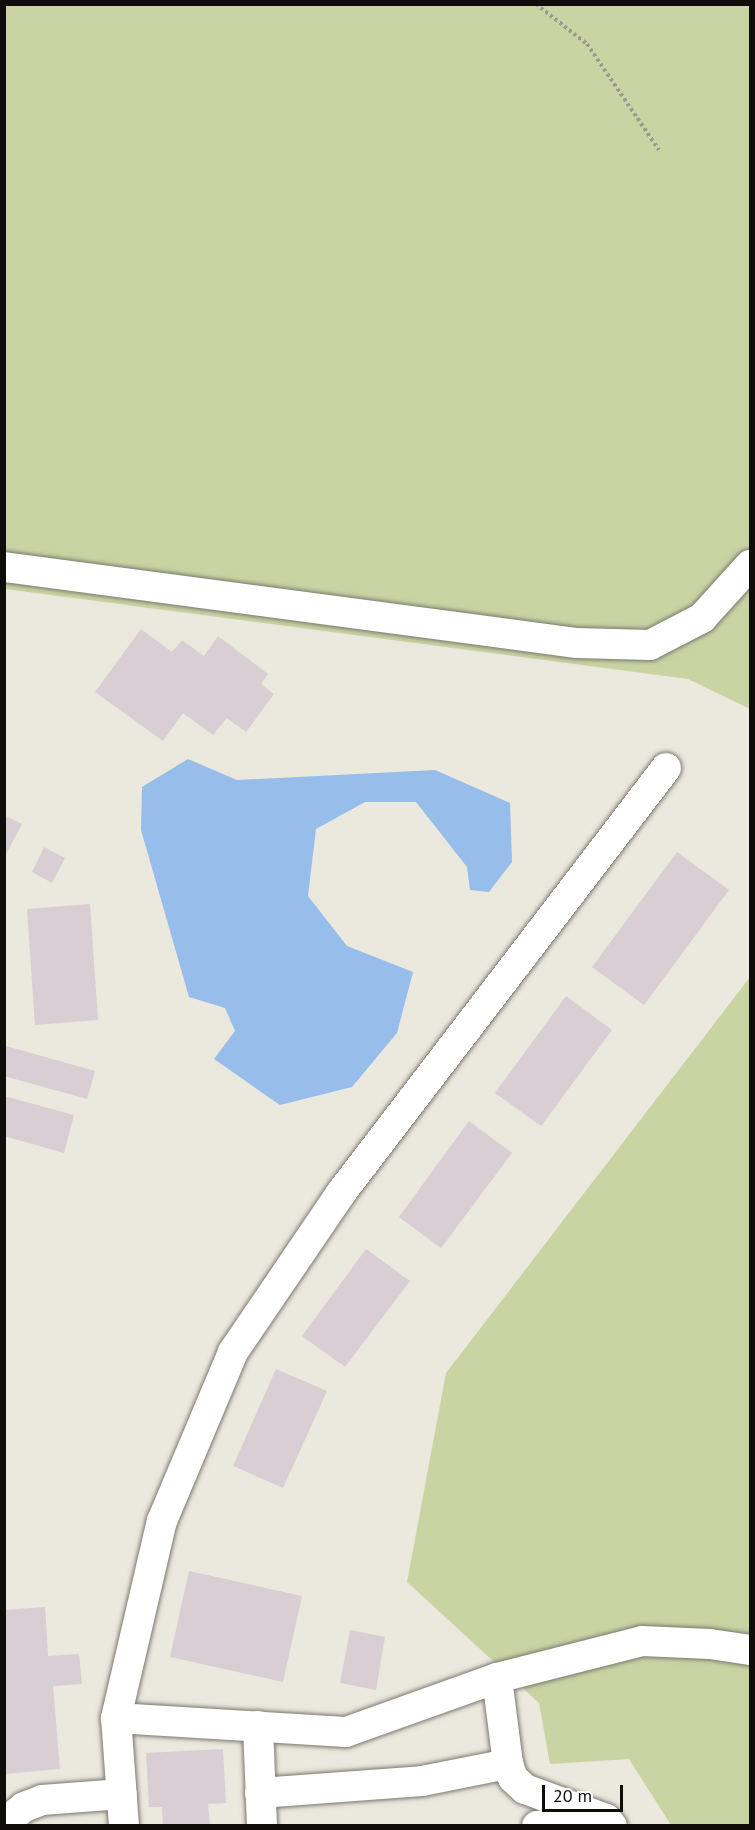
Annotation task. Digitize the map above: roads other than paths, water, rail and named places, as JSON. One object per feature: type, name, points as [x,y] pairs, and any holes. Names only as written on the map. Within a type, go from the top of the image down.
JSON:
[{"type":"street","points":[[4,567],[578,643],[650,645],[702,618],[750,566]]},
{"type":"street","points":[[124,1826],[116,1718],[162,1521],[233,1352],[341,1193],[666,768]]},
{"type":"street","points":[[116,1718],[346,1732],[497,1678],[642,1641],[710,1644],[750,1650]]},
{"type":"street","points":[[497,1678],[508,1764],[513,1778],[525,1789],[609,1822]]},
{"type":"street","points":[[258,1726],[262,1826]]},
{"type":"street","points":[[260,1793],[422,1781],[508,1764]]},
{"type":"street","points":[[10,1826],[13,1816],[24,1807],[65,1812],[122,1794]]},
{"type":"street","points":[[537,1826],[609,1822]]},
{"type":"water","points":[[188,759],[237,780],[435,770],[510,803],[512,862],[489,892],[470,890],[467,867],[416,802],[365,802],[316,829],[308,896],[347,946],[413,972],[397,1033],[352,1087],[280,1105],[214,1059],[235,1031],[225,1008],[189,997],[141,830],[142,787]]}]
